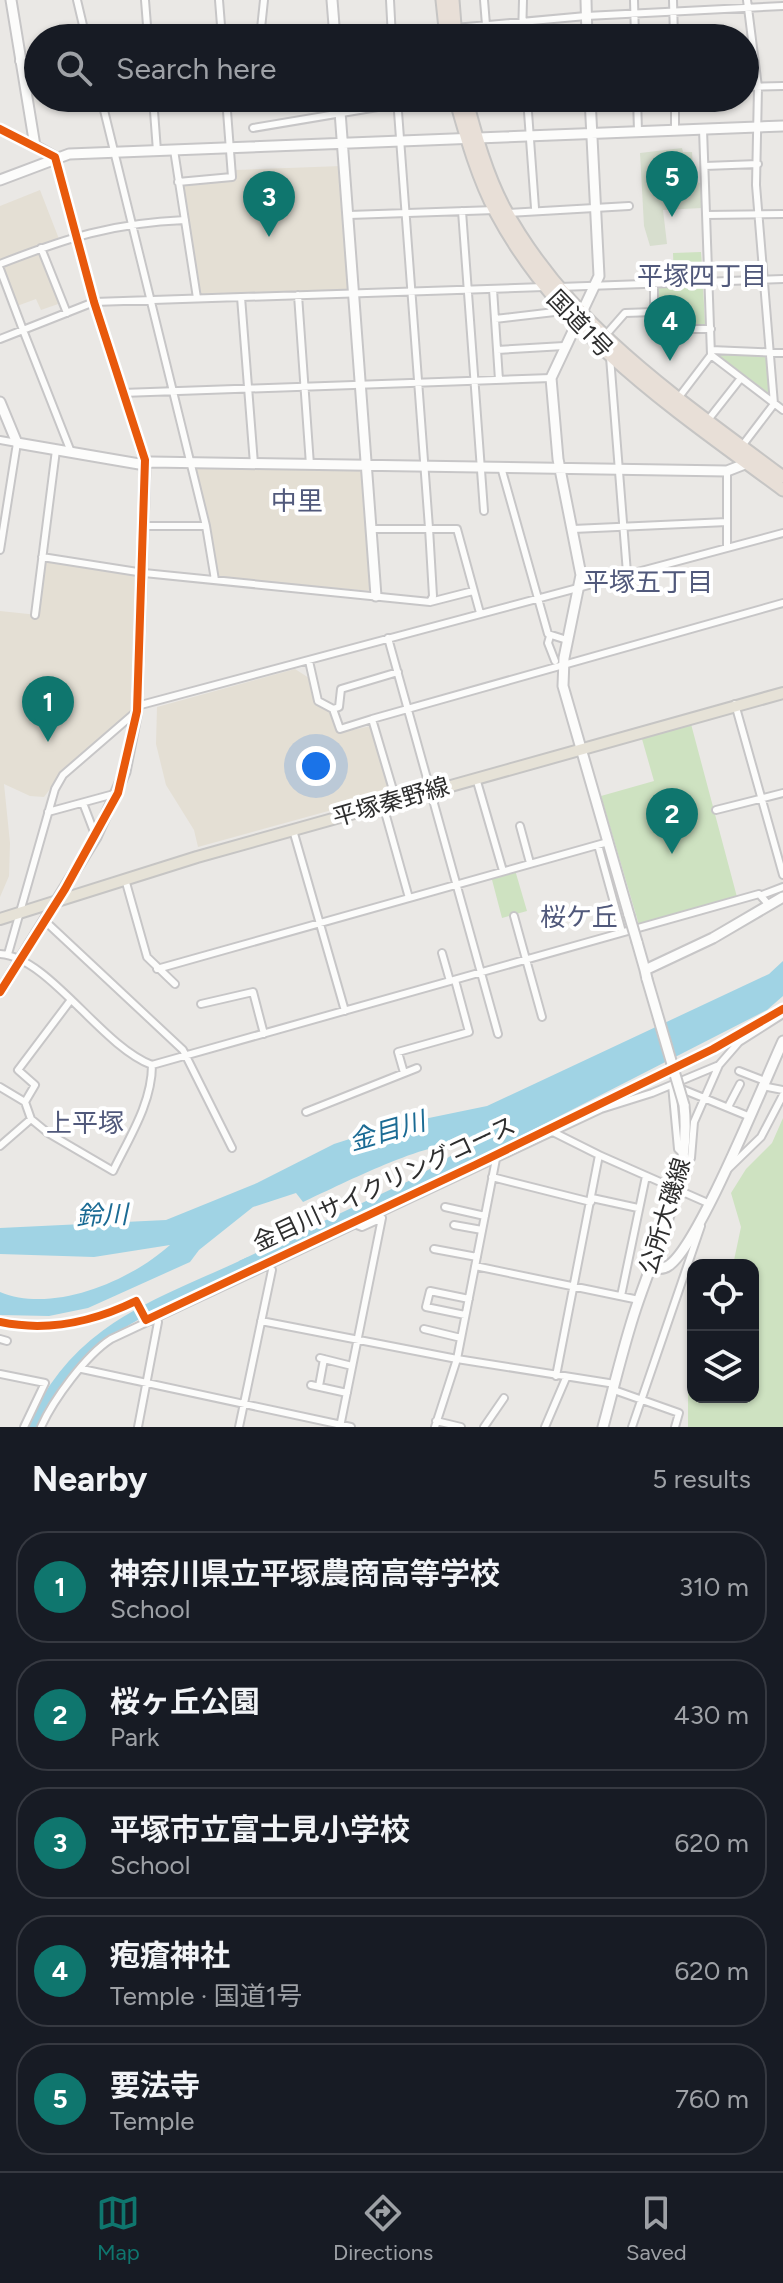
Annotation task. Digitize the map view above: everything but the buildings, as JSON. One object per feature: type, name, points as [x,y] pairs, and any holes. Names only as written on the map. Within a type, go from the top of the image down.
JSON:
[{"type":"highway","points":[[442,0],[449,24]]},
{"type":"highway","points":[[452,24],[453,0]]},
{"type":"highway","name":"国道1号","points":[[461,112],[501,212],[544,287],[563,311],[604,337],[742,446],[783,490]]},
{"type":"highway","name":"国道1号","points":[[468,112],[471,136]]},
{"type":"highway","name":"国道1号","points":[[501,212],[578,320],[610,357],[752,460],[783,477]]},
{"type":"main road","name":"平塚秦野線","points":[[0,919],[396,800],[783,693]]},
{"type":"street","points":[[11,0],[24,88]]},
{"type":"street","points":[[77,0],[83,24]]},
{"type":"street","points":[[145,0],[147,24]]},
{"type":"street","points":[[219,0],[221,24]]},
{"type":"street","points":[[261,24],[264,0]]},
{"type":"street","points":[[332,0],[334,24]]},
{"type":"street","points":[[390,0],[391,24]]},
{"type":"street","points":[[484,0],[489,24]]},
{"type":"street","points":[[520,22],[523,0]]},
{"type":"street","points":[[586,0],[586,24]]},
{"type":"street","points":[[634,0],[635,24]]},
{"type":"street","points":[[673,0],[674,24]]},
{"type":"street","points":[[499,24],[747,4],[783,6]]},
{"type":"street","points":[[747,4],[748,24]]},
{"type":"street","points":[[19,61],[24,60]]},
{"type":"street","points":[[759,87],[783,86]]},
{"type":"street","points":[[29,112],[35,146]]},
{"type":"street","points":[[104,112],[206,526],[215,580]]},
{"type":"street","points":[[154,112],[157,151]]},
{"type":"street","points":[[178,182],[232,177],[227,112]]},
{"type":"street","points":[[253,128],[345,112]]},
{"type":"street","points":[[398,112],[429,528],[433,596],[430,602]]},
{"type":"street","points":[[528,112],[535,208]]},
{"type":"street","points":[[122,393],[551,378],[564,346],[597,285],[591,112]]},
{"type":"street","points":[[637,112],[638,131]]},
{"type":"street","points":[[675,112],[675,130]]},
{"type":"street","points":[[742,446],[774,404],[758,214],[759,112]]},
{"type":"street","points":[[340,113],[376,596]]},
{"type":"street","points":[[0,180],[55,157],[114,152],[783,126]]},
{"type":"street","points":[[0,129],[55,157],[94,302],[145,465],[144,573],[137,709],[118,793],[96,837],[0,992]]},
{"type":"street","points":[[679,397],[711,352],[703,129]]},
{"type":"street","points":[[174,150],[197,298]]},
{"type":"street","points":[[705,166],[758,164]]},
{"type":"street","points":[[349,215],[629,206]]},
{"type":"street","points":[[462,211],[484,511]]},
{"type":"street","points":[[706,215],[783,214]]},
{"type":"street","points":[[71,453],[0,267],[76,235],[131,222],[185,220]]},
{"type":"street","points":[[41,248],[67,313]]},
{"type":"street","points":[[557,287],[783,279]]},
{"type":"street","points":[[654,284],[654,312]]},
{"type":"street","points":[[0,339],[94,302],[544,287]]},
{"type":"street","points":[[493,289],[499,380]]},
{"type":"street","points":[[298,295],[310,465]]},
{"type":"street","points":[[241,297],[254,464]]},
{"type":"street","points":[[495,319],[563,311]]},
{"type":"street","points":[[604,337],[625,313],[654,312],[677,329],[711,329]]},
{"type":"street","points":[[497,350],[564,346]]},
{"type":"street","points":[[711,352],[783,353]]},
{"type":"street","points":[[711,352],[783,410]]},
{"type":"street","points":[[610,357],[627,573]]},
{"type":"street","name":"公所大磯線","points":[[551,378],[560,469],[579,555],[579,586],[559,663],[563,686],[603,844],[629,915],[684,1105],[684,1161],[677,1189],[639,1300],[603,1427]]},
{"type":"street","points":[[708,420],[741,378]]},
{"type":"street","points":[[0,402],[17,443],[0,550]]},
{"type":"street","points":[[0,440],[145,465],[151,462],[727,471],[752,460]]},
{"type":"street","points":[[35,615],[56,450]]},
{"type":"street","points":[[501,467],[550,636],[548,643],[559,663]]},
{"type":"street","points":[[727,471],[727,547]]},
{"type":"street","points":[[573,529],[727,522]]},
{"type":"street","points":[[145,526],[206,526]]},
{"type":"street","points":[[371,529],[457,529],[480,613]]},
{"type":"street","points":[[8,954],[48,812],[63,775],[137,709],[388,638],[783,533]]},
{"type":"street","points":[[42,557],[144,573],[430,602],[473,591]]},
{"type":"street","points":[[309,661],[318,701],[333,709],[340,729],[559,663],[783,603]]},
{"type":"street","points":[[550,636],[567,640]]},
{"type":"street","points":[[388,638],[498,1034]]},
{"type":"street","points":[[333,709],[339,707],[341,689],[398,672]]},
{"type":"street","points":[[735,704],[783,875]]},
{"type":"street","points":[[372,719],[396,800]]},
{"type":"street","points":[[476,778],[503,871]]},
{"type":"street","points":[[48,812],[118,793]]},
{"type":"street","points":[[716,810],[783,793]]},
{"type":"street","points":[[83,803],[96,837]]},
{"type":"street","points":[[383,805],[409,898]]},
{"type":"street","points":[[520,826],[530,863]]},
{"type":"street","points":[[293,830],[345,1011]]},
{"type":"street","points":[[157,969],[603,844],[622,932]]},
{"type":"street","points":[[125,879],[147,957],[175,984]]},
{"type":"street","points":[[0,954],[21,960],[47,977],[115,1042],[152,1065],[783,887]]},
{"type":"street","points":[[762,895],[769,905]]},
{"type":"street","points":[[646,974],[783,897]]},
{"type":"street","points":[[514,916],[542,1017]]},
{"type":"street","points":[[45,921],[187,1056],[232,1148]]},
{"type":"street","points":[[404,1073],[398,1052],[469,1032],[442,953]]},
{"type":"street","points":[[201,1004],[253,992],[264,1034]]},
{"type":"street","points":[[25,1102],[35,1085],[18,1070],[70,1001]]},
{"type":"street","points":[[672,1085],[678,1149],[684,1161],[691,1158],[694,1122],[719,1065],[739,1042],[783,1014]]},
{"type":"street","points":[[650,1267],[659,1269],[671,1264],[701,1223],[783,1041]]},
{"type":"street","points":[[0,1087],[25,1102],[31,1119],[113,1171],[139,1120],[150,1089],[152,1065]]},
{"type":"street","points":[[41,1427],[82,1369],[105,1343],[624,1099],[672,1085],[719,1065]]},
{"type":"street","points":[[306,1112],[417,1068]]},
{"type":"street","points":[[723,1173],[761,1137],[783,1092],[739,1071]]},
{"type":"street","points":[[728,1107],[740,1084]]},
{"type":"street","points":[[672,1085],[748,1116]]},
{"type":"street","points":[[1,1143],[31,1119]]},
{"type":"street","points":[[553,1132],[710,1204]]},
{"type":"street","points":[[556,1376],[599,1155]]},
{"type":"street","points":[[461,1427],[435,1424],[457,1359],[496,1159]]},
{"type":"street","points":[[621,1296],[646,1176]]},
{"type":"street","points":[[492,1177],[638,1208]]},
{"type":"street","points":[[357,1225],[362,1227],[382,1218],[400,1204]]},
{"type":"street","points":[[450,1206],[485,1216]]},
{"type":"street","points":[[340,1426],[382,1218]]},
{"type":"street","points":[[632,1427],[640,1397],[695,1250],[701,1223]]},
{"type":"street","points":[[454,1225],[482,1230]]},
{"type":"street","points":[[434,1249],[477,1257]]},
{"type":"street","points":[[249,1275],[253,1277],[272,1270],[285,1259]]},
{"type":"street","points":[[475,1266],[639,1300]]},
{"type":"street","points":[[239,1427],[272,1270]]},
{"type":"street","points":[[465,1315],[426,1307],[430,1291],[469,1299]]},
{"type":"street","points":[[130,1331],[158,1322],[179,1312],[181,1307]]},
{"type":"street","points":[[261,1321],[614,1387],[679,1413],[675,1427]]},
{"type":"street","points":[[138,1427],[158,1322]]},
{"type":"street","points":[[424,1329],[461,1338]]},
{"type":"street","points":[[347,1393],[315,1386],[322,1358],[352,1366]]},
{"type":"street","points":[[82,1369],[351,1427]]},
{"type":"street","points":[[0,1374],[45,1383],[24,1427]]},
{"type":"street","points":[[545,1427],[566,1378]]},
{"type":"street","points":[[484,1427],[504,1398]]},
{"type":"shaded area","points":[[341,166],[348,291],[200,294],[183,183],[236,179],[235,170]]},
{"type":"shaded area","points":[[40,190],[59,239],[0,260],[0,206]]},
{"type":"shaded area","points":[[40,252],[61,303],[41,310],[36,299],[17,306],[2,265]]},
{"type":"shaded area","points":[[194,469],[364,470],[373,591],[217,578]]},
{"type":"shaded area","points":[[44,560],[136,574],[130,713],[63,772],[44,797],[30,796],[4,784],[10,843],[9,876],[0,897],[0,611],[38,615]]},
{"type":"shaded area","points":[[295,669],[309,678],[315,703],[332,713],[338,733],[371,726],[390,794],[198,847],[194,830],[166,785],[156,744],[157,707]]},
{"type":"green space","points":[[682,148],[683,152],[692,152],[694,182],[701,183],[702,208],[663,210],[667,244],[650,246],[644,226],[640,153]]},
{"type":"green space","points":[[701,252],[703,279],[674,280],[673,253]]},
{"type":"green space","points":[[703,285],[705,325],[679,326],[657,310],[658,287]]},
{"type":"green space","points":[[765,354],[771,395],[717,355]]},
{"type":"green space","points":[[691,724],[737,897],[639,925],[601,796],[654,781],[642,739]]},
{"type":"green space","points":[[515,870],[527,911],[502,918],[491,876]]},
{"type":"green space","points":[[783,1118],[783,1427],[688,1427],[688,1403],[759,1403],[759,1259],[734,1259],[741,1227],[731,1193],[746,1169],[772,1143]]},
{"type":"water","name":"金目川","points":[[783,961],[783,996],[767,1010],[427,1184],[236,1273],[239,1261],[415,1178],[470,1144],[453,1144],[410,1155],[303,1202],[296,1193],[253,1207],[199,1250],[190,1262],[88,1308],[49,1316],[0,1315],[0,1292],[21,1298],[43,1299],[90,1290],[134,1271],[170,1245],[94,1257],[0,1254],[0,1228],[166,1220],[257,1183],[334,1144],[390,1126],[487,1106],[769,974]]},
{"type":"waterway","points":[[33,1427],[51,1393],[72,1365],[96,1342],[152,1307],[249,1262]]},
{"type":"cycle path","points":[[0,129],[55,157],[94,302],[145,460],[137,711],[118,793],[65,889],[0,992]]},
{"type":"cycle path","name":"金目川サイクリングコース","points":[[0,1322],[35,1326],[70,1323],[103,1315],[136,1301],[146,1320],[713,1049],[783,1009]]},
{"type":"place","name":"要法寺","points":[[672,217]]},
{"type":"place","name":"平塚市立富士見小学校","points":[[269,237]]},
{"type":"place","name":"疱瘡神社","points":[[670,361]]},
{"type":"place","name":"神奈川県立平塚農商高等学校","points":[[48,742]]},
{"type":"place","name":"桜ヶ丘公園","points":[[672,854]]},
{"type":"district","name":"平塚四丁目","points":[[702,276]]},
{"type":"district","name":"中里","points":[[297,501]]},
{"type":"district","name":"平塚五丁目","points":[[648,582]]},
{"type":"district","name":"桜ケ丘","points":[[579,917]]},
{"type":"district","name":"上平塚","points":[[85,1123]]},
{"type":"water label","name":"鈴川","points":[[102,1215]]}]
